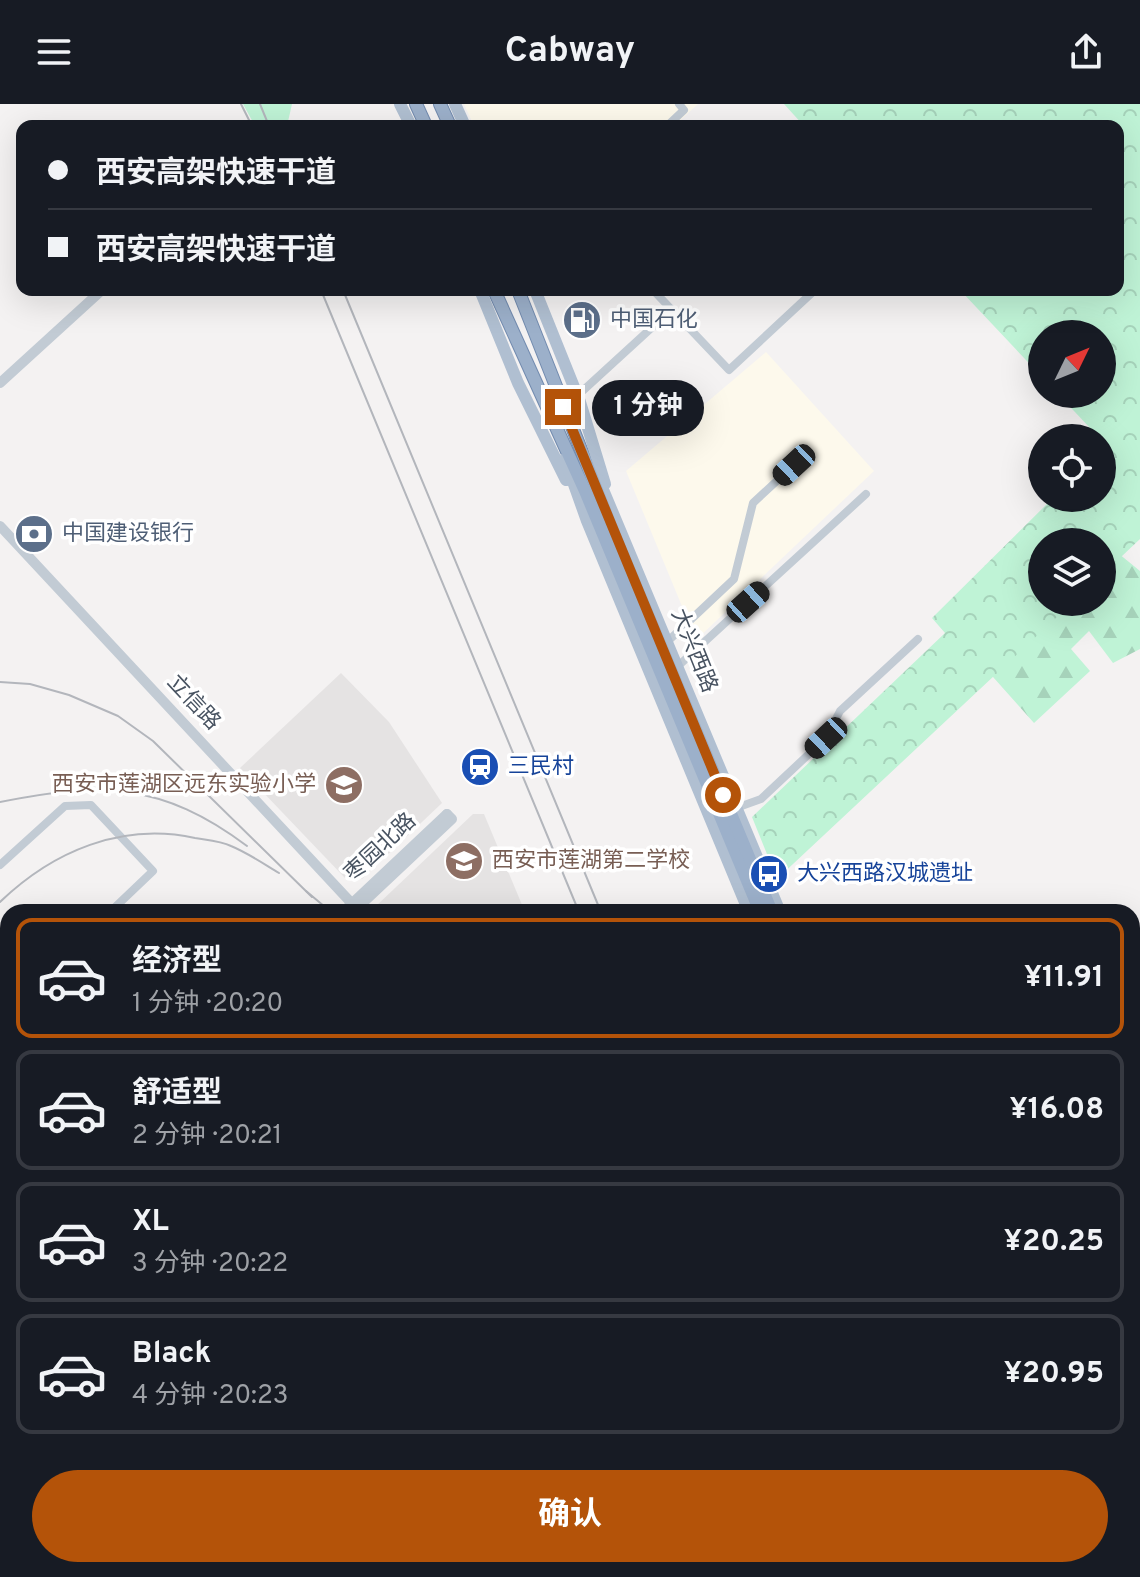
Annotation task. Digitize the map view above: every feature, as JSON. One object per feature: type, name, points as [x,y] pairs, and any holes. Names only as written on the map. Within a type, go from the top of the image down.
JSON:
[{"type":"highway","points":[[497,296],[609,536],[769,904]]},
{"type":"highway","points":[[520,296],[609,536],[757,904]]},
{"type":"main road","points":[[482,296],[518,383],[587,521]]},
{"type":"main road","points":[[537,296],[577,396],[614,514]]},
{"type":"main road","name":"大兴西路","points":[[563,407],[614,514],[777,904]]},
{"type":"main road","points":[[550,414],[587,521],[746,904]]},
{"type":"street","points":[[673,120],[684,110],[679,104]]},
{"type":"street","points":[[0,383],[95,296]]},
{"type":"street","points":[[658,296],[729,370],[809,296]]},
{"type":"street","points":[[577,396],[671,310]]},
{"type":"street","points":[[667,642],[734,579],[753,503],[794,465]]},
{"type":"street","points":[[677,667],[866,494]]},
{"type":"street","name":"立信路","points":[[0,526],[350,904]]},
{"type":"street","points":[[736,808],[761,799],[794,769],[826,738],[840,711],[918,639]]},
{"type":"street","points":[[0,865],[65,806],[91,805],[153,871],[118,904]]},
{"type":"street","name":"枣园北路","points":[[358,904],[447,814],[452,819],[358,904]]},
{"type":"shaded area","points":[[464,104],[698,104],[681,120],[471,120]]},
{"type":"shaded area","points":[[766,352],[874,471],[696,640],[626,471]]},
{"type":"shaded area","name":"西安市莲湖区远东实验小学","points":[[341,673],[389,722],[442,803],[362,879],[345,878],[240,768]]},
{"type":"shaded area","name":"西安市莲湖第二学校","points":[[473,814],[484,814],[522,904],[378,904]]},
{"type":"green space","points":[[243,104],[292,104],[288,120],[252,120]]},
{"type":"green space","points":[[784,104],[1140,104],[1140,539],[1116,562],[1116,528],[1028,528],[1028,616],[1058,616],[777,879],[752,817],[945,633],[932,618],[1039,512],[1116,512],[1116,424],[1086,424],[1071,408],[1116,408],[1116,320],[1028,320],[1028,362],[966,296],[1124,296],[1124,120],[799,120]]},
{"type":"green space","points":[[1116,551],[1140,571],[1140,649],[1113,663],[1089,631],[1071,649],[1090,671],[1034,723],[985,668],[1041,616],[1116,616]]},
{"type":"railway","points":[[241,104],[249,120]]},
{"type":"railway","points":[[260,104],[267,120]]},
{"type":"railway","points":[[323,296],[576,904]]},
{"type":"railway","points":[[345,296],[598,904]]},
{"type":"railway","points":[[0,682],[30,684],[69,695],[118,716],[153,741],[312,897]]},
{"type":"railway","points":[[0,802],[69,791],[129,792],[187,809],[247,846]]},
{"type":"railway","points":[[0,902],[43,868],[66,855],[90,845],[141,834],[168,834],[223,843],[279,873]]},
{"type":"railway","points":[[306,891],[321,904]]},
{"type":"place","name":"中国石化","points":[[582,320]]},
{"type":"place","name":"中国建设银行","points":[[34,534]]},
{"type":"place","name":"三民村","points":[[480,767]]},
{"type":"place","name":"西安市莲湖区远东实验小学","points":[[344,785]]},
{"type":"place","name":"西安市莲湖第二学校","points":[[464,861]]},
{"type":"place","name":"大兴西路汉城遗址","points":[[769,874]]},
{"type":"route","points":[[563,407],[723,795]]}]
